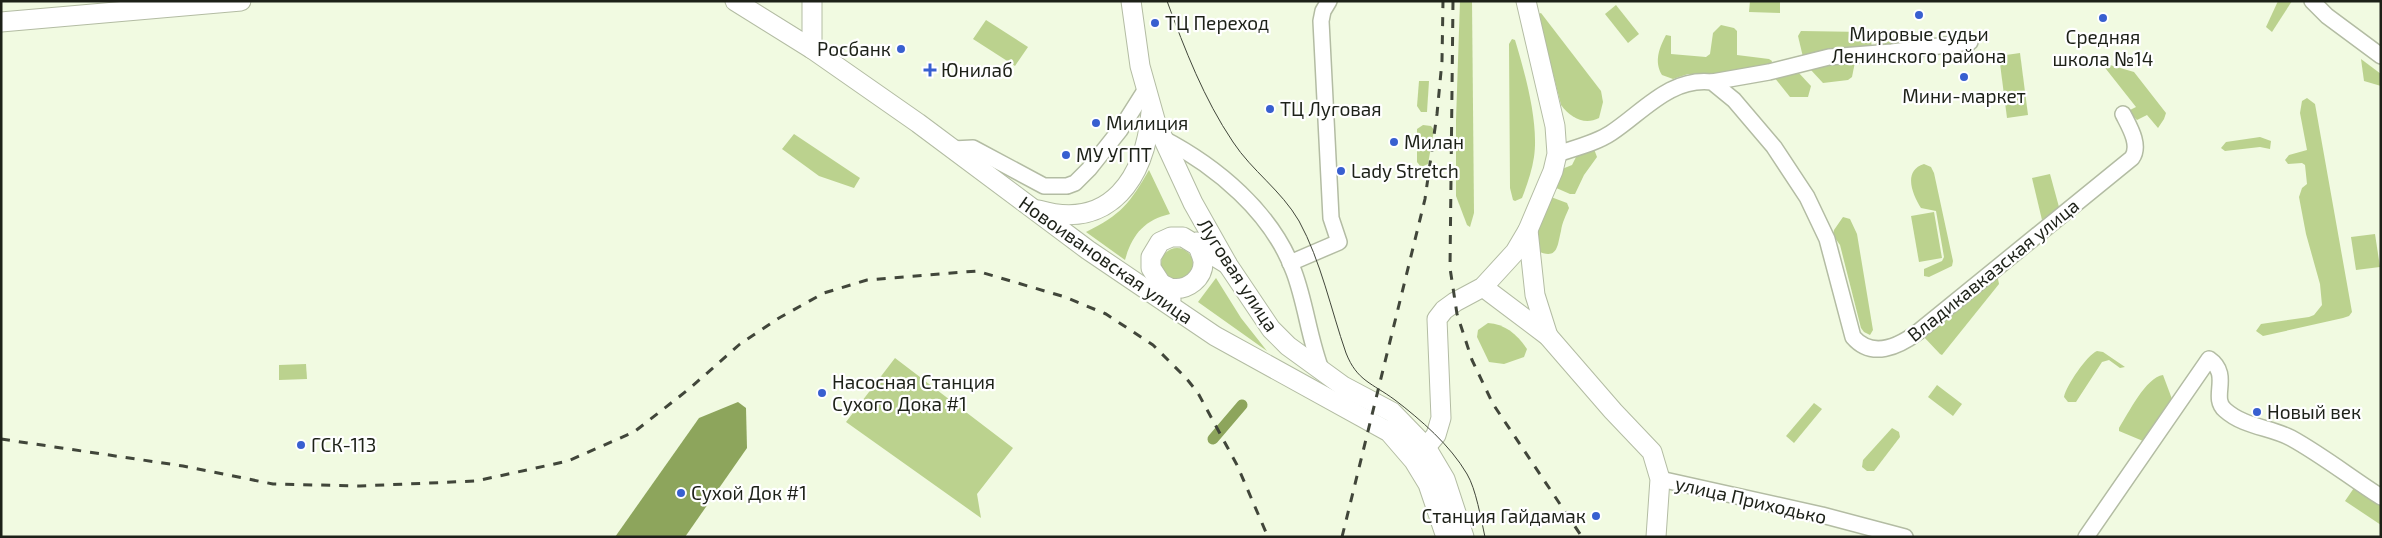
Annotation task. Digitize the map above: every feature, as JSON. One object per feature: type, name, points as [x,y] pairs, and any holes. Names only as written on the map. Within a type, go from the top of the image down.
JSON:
[{"type":"main road","points":[[1,22],[241,1]]},
{"type":"main road","name":"Новоивановская улица","points":[[736,1],[812,49],[953,149],[1088,250],[1227,344],[1389,432],[1414,461],[1428,484],[1446,537]]},
{"type":"main road","points":[[812,1],[812,49]]},
{"type":"main road","name":"Луговая улица","points":[[1131,1],[1140,66],[1162,138],[1193,203],[1228,265],[1271,329],[1288,346],[1322,373],[1392,412],[1426,448],[1445,479],[1464,537]]},
{"type":"main road","points":[[1426,448],[1436,436],[1441,418],[1437,319],[1444,310],[1455,302],[1483,287],[1515,252],[1528,230],[1552,174],[1557,154],[1552,110],[1526,1]]},
{"type":"main road","points":[[1030,208],[1070,216],[1096,211],[1108,205],[1130,181],[1143,155],[1149,132],[1149,98]]},
{"type":"main road","points":[[1128,276],[1160,283],[1173,289],[1186,287],[1198,279],[1203,266],[1203,259],[1198,247],[1193,203]]},
{"type":"main road","name":"улица Приходько","points":[[1528,230],[1535,295],[1548,336]]},
{"type":"main road","points":[[1178,311],[1153,274],[1150,262],[1153,251],[1160,242],[1171,237],[1183,237],[1228,265]]},
{"type":"main road","name":"улица Приходько","points":[[1483,287],[1548,336],[1613,411],[1652,452],[1660,479]]},
{"type":"main road","points":[[1656,537],[1660,479]]},
{"type":"street","points":[[1290,263],[1339,242],[1331,218],[1320,21],[1329,1]]},
{"type":"street","points":[[2312,1],[2327,16],[2381,56]]},
{"type":"street","points":[[1557,154],[1610,134],[1662,94],[1691,82],[1712,82],[1769,72],[1829,57],[1892,52],[1970,42]]},
{"type":"street","name":"Владикавказская улица","points":[[1712,82],[1734,100],[1790,170],[1807,197],[1827,239],[1853,336],[1863,346],[1882,351],[1898,345],[1918,332],[2132,158],[2135,150],[2133,135],[2123,114]]},
{"type":"street","points":[[953,149],[973,148],[1044,186],[1067,186],[1075,183],[1089,169],[1149,98]]},
{"type":"street","points":[[1162,138],[1187,151],[1231,183],[1278,241],[1290,263],[1314,353],[1322,373]]},
{"type":"street","points":[[2086,537],[2209,359],[2215,363],[2220,372],[2219,396],[2225,410],[2244,422],[2291,438],[2381,497]]},
{"type":"street","name":"улица Приходько","points":[[1660,479],[1804,511],[1905,537]]},
{"type":"shaded area","points":[[1460,1],[1472,1],[1474,213],[1470,227],[1467,225],[1456,196],[1456,120]]},
{"type":"shaded area","points":[[1750,1],[1780,1],[1780,13],[1749,12]]},
{"type":"shaded area","points":[[2278,1],[2292,1],[2272,32],[2266,27]]},
{"type":"shaded area","points":[[1616,5],[1639,34],[1628,43],[1605,14]]},
{"type":"shaded area","points":[[1541,13],[1601,91],[1603,102],[1599,118],[1583,121],[1573,116],[1561,105],[1538,14]]},
{"type":"shaded area","points":[[986,20],[1028,47],[1015,66],[973,39]]},
{"type":"shaded area","points":[[1721,25],[1734,28],[1737,31],[1737,55],[1769,59],[1772,61],[1771,65],[1713,74],[1688,74],[1673,79],[1662,75],[1658,65],[1658,55],[1666,35],[1671,36],[1671,54],[1706,57],[1710,54],[1713,33]]},
{"type":"shaded area","points":[[1801,31],[1865,32],[1870,34],[1872,48],[1803,57],[1798,36]]},
{"type":"shaded area","points":[[1878,32],[1938,39],[1876,46],[1875,34]]},
{"type":"shaded area","points":[[1512,39],[1515,40],[1527,83],[1535,129],[1531,173],[1522,198],[1515,201],[1513,200],[1510,188],[1509,44]]},
{"type":"shaded area","points":[[2020,53],[2028,115],[2007,118],[1999,56]]},
{"type":"shaded area","points":[[2361,59],[2381,74],[2381,86],[2364,81]]},
{"type":"shaded area","points":[[1855,62],[1852,77],[1848,80],[1823,83],[1810,69],[1811,66]]},
{"type":"shaded area","points":[[2110,65],[2134,72],[2166,113],[2158,128],[2147,115],[2137,120],[2128,111],[2136,107],[2106,69],[2105,67]]},
{"type":"shaded area","points":[[1797,71],[1811,86],[1808,97],[1790,97],[1774,77]]},
{"type":"shaded area","points":[[1419,81],[1429,81],[1427,112],[1421,112],[1417,106]]},
{"type":"shaded area","points":[[2307,98],[2315,104],[2352,312],[2349,316],[2343,318],[2263,336],[2256,331],[2261,324],[2309,317],[2314,315],[2322,305],[2320,284],[2306,234],[2299,197],[2302,188],[2307,184],[2305,165],[2302,163],[2288,164],[2285,160],[2289,155],[2307,150],[2300,113],[2302,101]]},
{"type":"shaded area","points":[[1423,125],[1431,126],[1434,130],[1428,164],[1421,167],[1417,162],[1417,129]]},
{"type":"shaded area","points":[[794,134],[860,178],[854,188],[819,176],[782,149]]},
{"type":"shaded area","points":[[2260,137],[2271,141],[2270,149],[2260,147],[2225,151],[2221,148],[2226,142]]},
{"type":"shaded area","points":[[1594,149],[1597,157],[1584,175],[1575,194],[1570,194],[1554,187],[1562,169],[1572,165],[1577,155]]},
{"type":"shaded area","points":[[1924,164],[1931,167],[1934,173],[1953,261],[1952,266],[1929,277],[1924,276],[1924,269],[1942,261],[1944,257],[1936,211],[1921,208],[1911,184],[1913,172],[1917,167]]},
{"type":"shaded area","points":[[1149,170],[1170,214],[1153,220],[1140,230],[1131,243],[1125,260],[1086,232],[1108,220],[1124,207]]},
{"type":"shaded area","points":[[2050,174],[2059,207],[2042,220],[2032,178]]},
{"type":"shaded area","points":[[1551,197],[1567,203],[1569,208],[1562,225],[1557,247],[1553,253],[1549,254],[1537,251],[1533,243]]},
{"type":"shaded area","points":[[1934,212],[1942,258],[1919,262],[1911,216]]},
{"type":"shaded area","points":[[1843,217],[1850,219],[1857,234],[1873,330],[1870,335],[1861,328],[1840,245],[1833,235],[1834,230]]},
{"type":"shaded area","points":[[2375,234],[2380,267],[2356,270],[2351,237]]},
{"type":"shaded area","points":[[1177,248],[1189,252],[1193,264],[1189,276],[1177,280],[1165,276],[1161,264],[1165,252]]},
{"type":"shaded area","points":[[1997,274],[1999,284],[1942,355],[1940,354],[1923,336]]},
{"type":"shaded area","points":[[1216,278],[1241,318],[1267,351],[1198,302]]},
{"type":"shaded area","points":[[1488,323],[1505,328],[1520,339],[1527,349],[1524,357],[1504,364],[1489,362],[1477,337],[1478,330]]},
{"type":"shaded area","points":[[2097,351],[2103,352],[2125,367],[2120,368],[2109,360],[2102,362],[2076,402],[2068,402],[2064,397],[2077,371]]},
{"type":"shaded area","points":[[895,358],[1013,448],[977,494],[981,518],[846,422]]},
{"type":"shaded area","points":[[306,364],[307,379],[279,380],[279,365]]},
{"type":"shaded area","points":[[2163,375],[2172,399],[2143,441],[2119,431],[2132,406],[2144,389],[2150,382]]},
{"type":"shaded area","points":[[1937,385],[1962,404],[1953,416],[1928,397]]},
{"type":"shaded area","name":"Сухой Док #1","points":[[738,402],[746,408],[747,448],[685,537],[615,537],[699,418]]},
{"type":"shaded area","points":[[1814,403],[1822,409],[1794,443],[1786,436]]},
{"type":"shaded area","points":[[1892,428],[1899,432],[1900,437],[1874,471],[1867,471],[1862,467],[1863,460]]},
{"type":"shaded area","points":[[2356,485],[2381,502],[2381,525],[2345,501]]},
{"type":"waterway","points":[[1213,439],[1242,405]]},
{"type":"tram line","points":[[1167,1],[1196,74],[1223,126],[1249,162],[1292,210],[1307,236],[1320,269],[1350,362],[1366,381],[1415,416],[1460,463],[1473,488],[1485,537]]},
{"type":"railway","points":[[1342,537],[1425,199],[1437,114],[1442,61],[1443,1]]},
{"type":"railway","points":[[1453,1],[1450,268],[1457,314],[1472,360],[1493,404],[1582,537]]},
{"type":"railway","points":[[1,439],[183,466],[273,484],[360,486],[476,481],[568,461],[634,432],[689,389],[740,344],[779,318],[824,293],[867,280],[977,271],[1065,297],[1106,314],[1153,345],[1186,378],[1198,393],[1237,465],[1268,537]]},
{"type":"place","name":"Мировые судьи Ленинского района","points":[[1919,15]]},
{"type":"place","name":"Средняя школа №14","points":[[2103,18]]},
{"type":"place","name":"ТЦ Переход","points":[[1155,23]]},
{"type":"place","name":"Росбанк","points":[[901,49]]},
{"type":"place","name":"Юнилаб","points":[[930,70]]},
{"type":"place","name":"Мини-маркет","points":[[1964,77]]},
{"type":"place","name":"ТЦ Луговая","points":[[1270,109]]},
{"type":"place","name":"Милиция","points":[[1096,123]]},
{"type":"place","name":"Милан","points":[[1394,142]]},
{"type":"place","name":"МУ УГПТ","points":[[1066,155]]},
{"type":"place","name":"Lady Stretch","points":[[1341,171]]},
{"type":"place","name":"Насосная Станция Сухого Дока #1","points":[[822,393]]},
{"type":"place","name":"Новый век","points":[[2257,412]]},
{"type":"place","name":"ГСК-113","points":[[301,445]]},
{"type":"place","name":"Сухой Док #1","points":[[681,493]]},
{"type":"place","name":"Станция Гайдамак","points":[[1596,516]]}]
